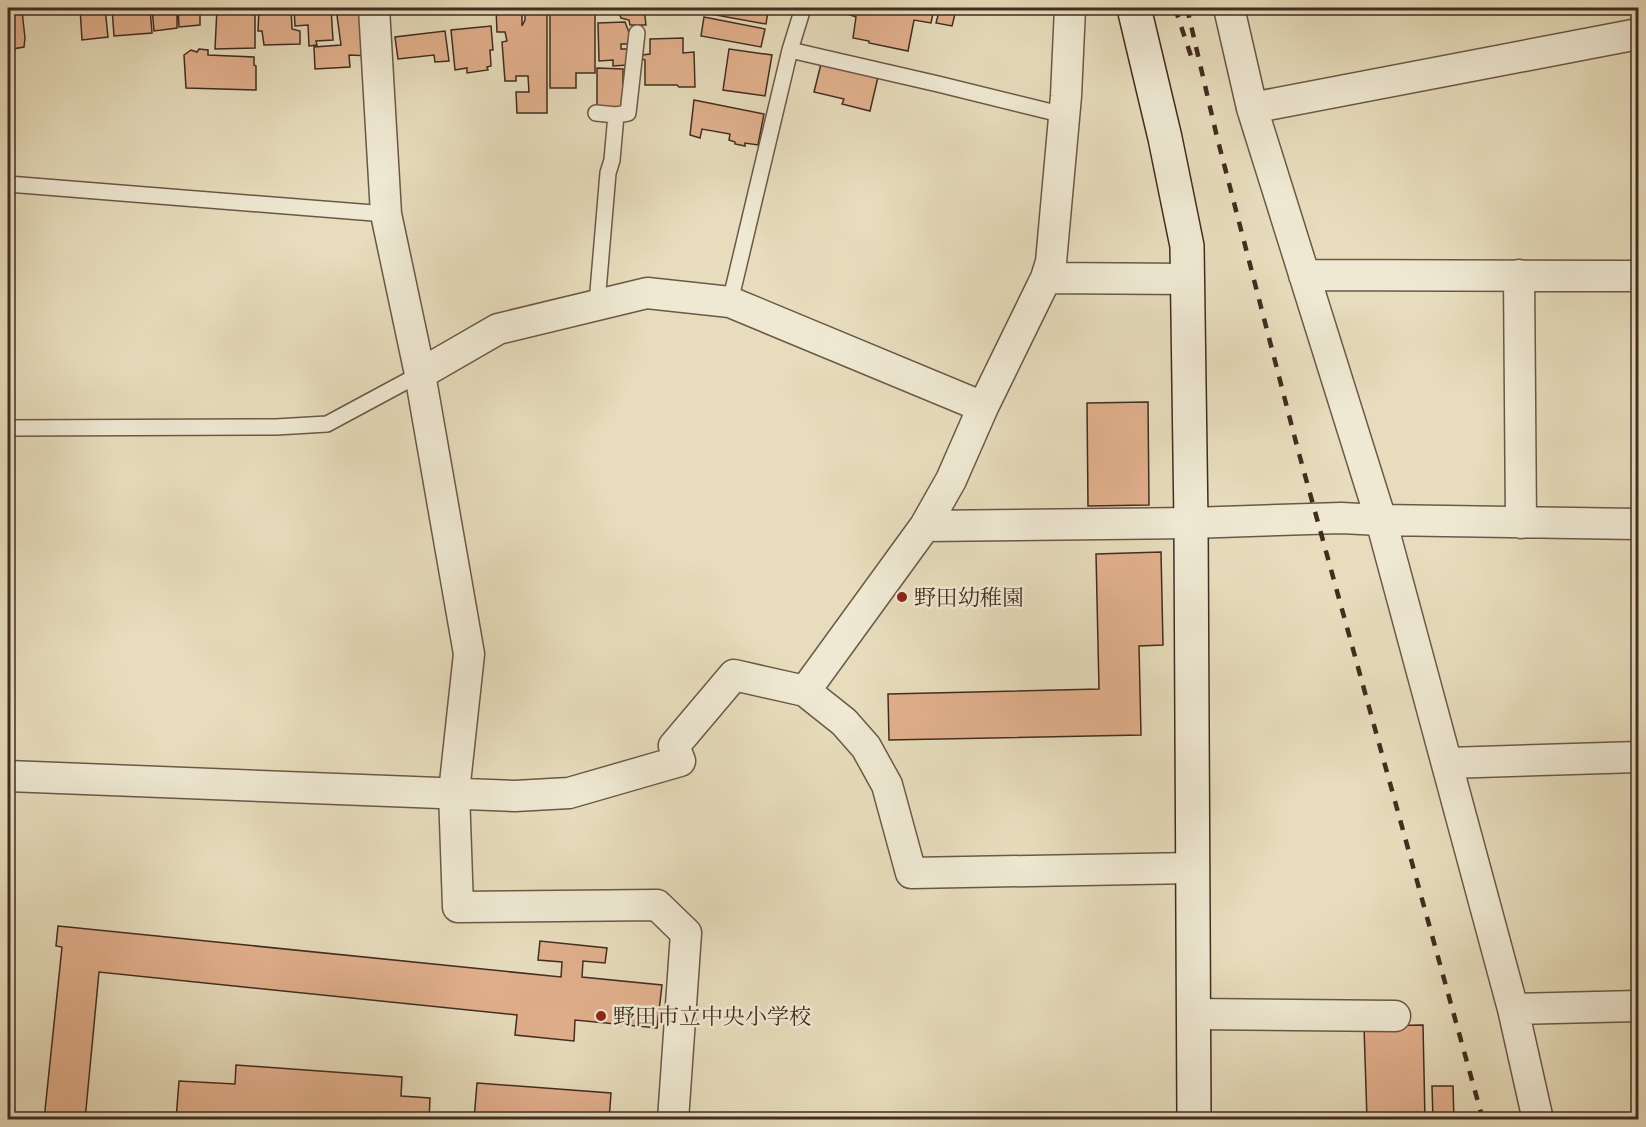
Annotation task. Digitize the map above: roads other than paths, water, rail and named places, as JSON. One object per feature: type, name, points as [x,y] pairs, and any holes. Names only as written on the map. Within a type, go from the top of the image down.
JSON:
[{"type":"street","points":[[374,8],[386,214],[420,374],[469,654],[454,792],[458,907],[657,905],[686,933],[673,1119]]},
{"type":"street","points":[[806,691],[925,526],[951,480],[983,407],[1046,278],[1051,262],[1064,115],[1070,8]]},
{"type":"street","points":[[1134,8],[1166,138],[1187,246],[1194,1119]]},
{"type":"street","points":[[1229,8],[1252,108],[1381,520],[1513,1009],[1538,1119]]},
{"type":"street","points":[[1252,108],[1638,34]]},
{"type":"street","points":[[1304,275],[1638,276]]},
{"type":"street","points":[[1519,275],[1521,523]]},
{"type":"street","points":[[1046,278],[1188,279]]},
{"type":"street","points":[[420,374],[498,329],[597,303],[647,293],[730,302],[983,407]]},
{"type":"street","points":[[925,526],[1191,523],[1341,518],[1638,524]]},
{"type":"street","points":[[8,776],[515,796],[570,793],[681,760],[674,746],[734,675],[806,691],[844,722],[866,747],[887,785],[911,873],[1192,868]]},
{"type":"street","points":[[1448,763],[1638,757]]},
{"type":"street","points":[[1513,1009],[1638,1006]]},
{"type":"street","points":[[1193,1014],[1395,1016]]},
{"type":"lane","points":[[730,302],[790,50],[803,8]]},
{"type":"lane","points":[[596,113],[616,115],[628,113],[637,33]]},
{"type":"lane","points":[[790,50],[1064,115]]},
{"type":"lane","points":[[597,303],[608,173],[612,160],[616,115]]},
{"type":"lane","points":[[8,184],[386,214]]},
{"type":"lane","points":[[8,428],[276,427],[327,424],[420,374]]},
{"type":"railway","points":[[1175,8],[1192,59]]},
{"type":"railway","points":[[1187,8],[1217,137],[1298,450],[1483,1120]]},
{"type":"place","name":"野田幼稚園","points":[[902,597]]},
{"type":"place","name":"野田市立中央小学校","points":[[601,1016]]}]
